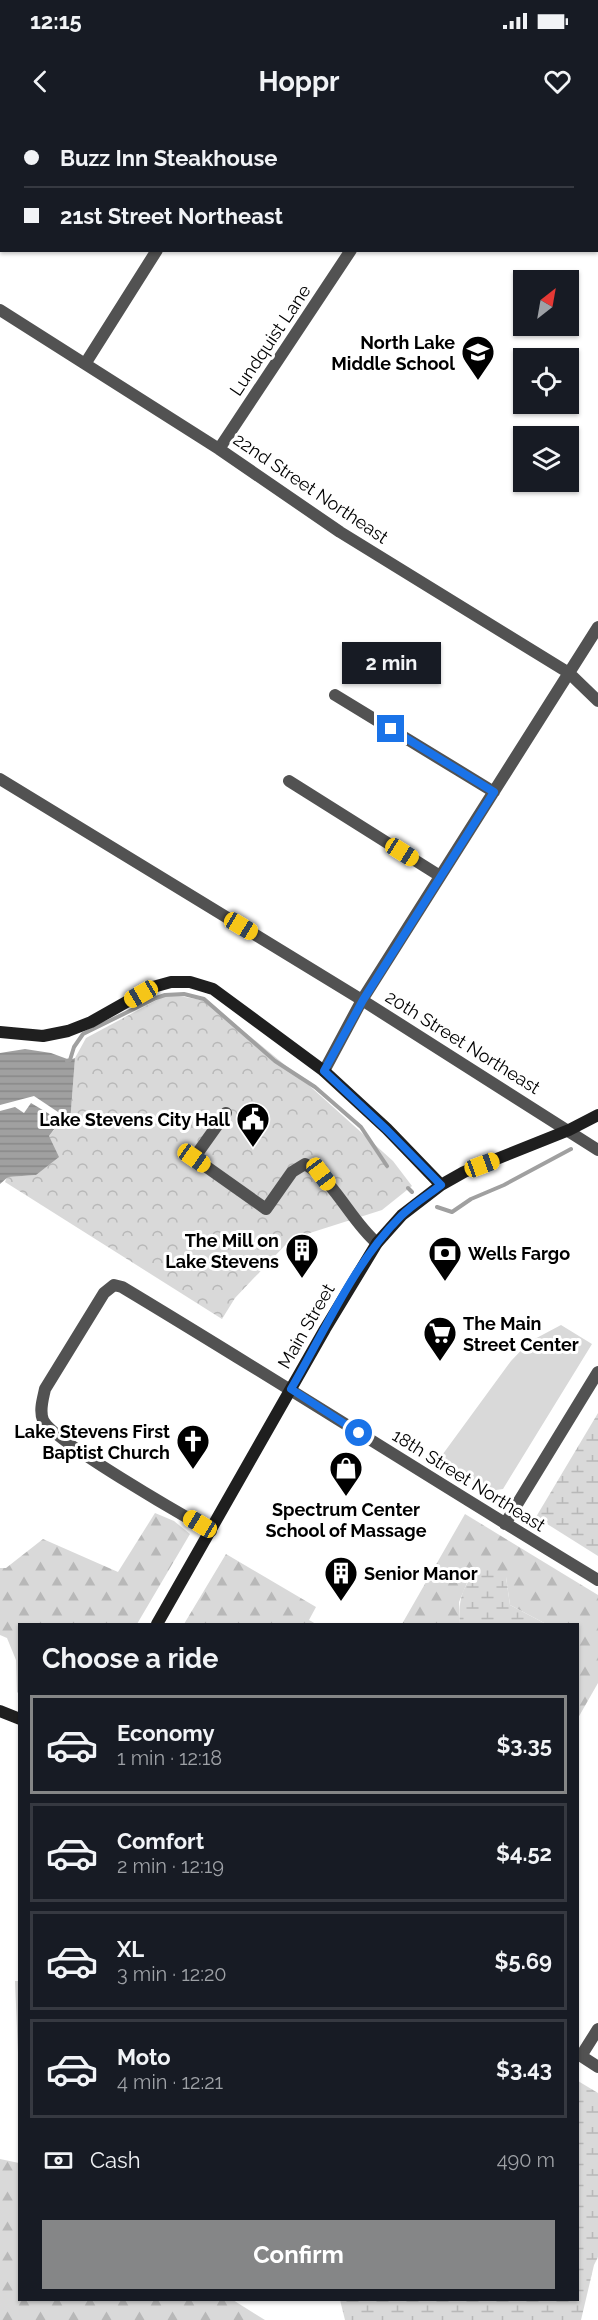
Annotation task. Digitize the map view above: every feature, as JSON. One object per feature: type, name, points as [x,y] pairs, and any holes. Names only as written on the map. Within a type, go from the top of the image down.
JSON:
[{"type":"main road","points":[[0,1032],[43,1036],[68,1031],[91,1022],[153,987],[171,982],[190,982],[213,989],[324,1071],[441,1185]]},
{"type":"main road","name":"Main Street","points":[[158,1623],[350,1286],[377,1243],[402,1215],[441,1185],[464,1172],[573,1133],[598,1115]]},
{"type":"main road","points":[[0,1711],[18,1718]]},
{"type":"street","points":[[84,364],[156,252]]},
{"type":"street","name":"Lundquist Lane","points":[[219,449],[350,252]]},
{"type":"street","name":"22nd Street Northeast","points":[[0,310],[219,449],[340,532],[569,674],[598,701]]},
{"type":"street","points":[[324,1071],[363,1000],[598,627]]},
{"type":"street","points":[[334,695],[494,792]]},
{"type":"street","name":"20th Street Northeast","points":[[0,779],[363,1000],[595,1148]]},
{"type":"street","points":[[288,781],[440,876]]},
{"type":"street","points":[[226,1113],[194,1158],[266,1209],[292,1172],[305,1164],[321,1174],[367,1234],[377,1243]]},
{"type":"street","name":"18th Street Northeast","points":[[212,1531],[66,1442],[44,1421],[41,1406],[45,1389],[104,1293],[114,1285],[122,1287],[291,1389],[598,1581]]},
{"type":"street","points":[[505,1524],[598,1372]]},
{"type":"street","points":[[598,2029],[579,2055],[598,2067]]},
{"type":"green space","points":[[168,994],[207,1001],[302,1079],[393,1161],[412,1186],[382,1210],[291,1239],[235,1298],[222,1319],[5,1182],[7,1177],[36,1175],[49,1136],[63,1119],[70,1123],[75,1058],[86,1038]]},
{"type":"green space","points":[[561,1325],[592,1344],[503,1489],[489,1491],[440,1458],[511,1361],[529,1342]]},
{"type":"green space","points":[[598,1413],[598,1556],[536,1517]]},
{"type":"green space","points":[[155,1513],[174,1521],[190,1534],[138,1623],[18,1623],[18,1693],[16,1660],[7,1638],[0,1635],[0,1568],[6,1568],[43,1539],[118,1572]]},
{"type":"green space","points":[[465,1514],[598,1595],[598,1683],[579,1716],[579,1623],[544,1623],[510,1605],[506,1577],[469,1578],[459,1602],[460,1623],[403,1623]]},
{"type":"green space","points":[[226,1554],[316,1607],[309,1620],[314,1623],[185,1623]]},
{"type":"green space","points":[[484,1564],[506,1577],[510,1605],[544,1623],[460,1623],[461,1598],[471,1578]]},
{"type":"green space","points":[[15,1981],[18,1981],[18,2053]]},
{"type":"green space","points":[[579,2082],[598,2093],[598,2257],[581,2320],[345,2320],[340,2301],[579,2301]]},
{"type":"green space","points":[[0,2159],[18,2163],[18,2301],[235,2301],[265,2320],[0,2320]]},
{"type":"shaded area","points":[[25,1049],[51,1053],[70,1060],[75,1058],[70,1123],[62,1119],[49,1136],[59,1157],[36,1175],[8,1177],[0,1184],[0,1053]]},
{"type":"pier","points":[[34,1096],[64,1116],[61,1121],[31,1103],[24,1113],[15,1107],[0,1111],[0,1105]]},
{"type":"waterway","points":[[67,1061],[70,1060],[74,1047],[83,1034],[156,998],[184,994],[204,999],[275,1061],[315,1087],[361,1127],[387,1166]]},
{"type":"waterway","points":[[437,1207],[452,1212],[471,1199],[504,1185],[571,1149]]},
{"type":"waterway","points":[[408,1188],[412,1192]]},
{"type":"place","name":"North Lake Middle School","points":[[478,381]]},
{"type":"place","name":"Lake Stevens City Hall","points":[[253,1148]]},
{"type":"place","name":"The Mill on Lake Stevens","points":[[302,1279]]},
{"type":"place","name":"Wells Fargo","points":[[445,1282]]},
{"type":"place","name":"The Main Street Center","points":[[440,1362]]},
{"type":"place","name":"Lake Stevens First Baptist Church","points":[[193,1470]]},
{"type":"place","name":"Spectrum Center School of Massage","points":[[346,1497]]},
{"type":"place","name":"Senior Manor","points":[[341,1602]]},
{"type":"route","points":[[359,1433],[291,1389],[377,1243],[402,1215],[441,1185],[324,1071],[363,1000],[494,792],[391,729]]}]
